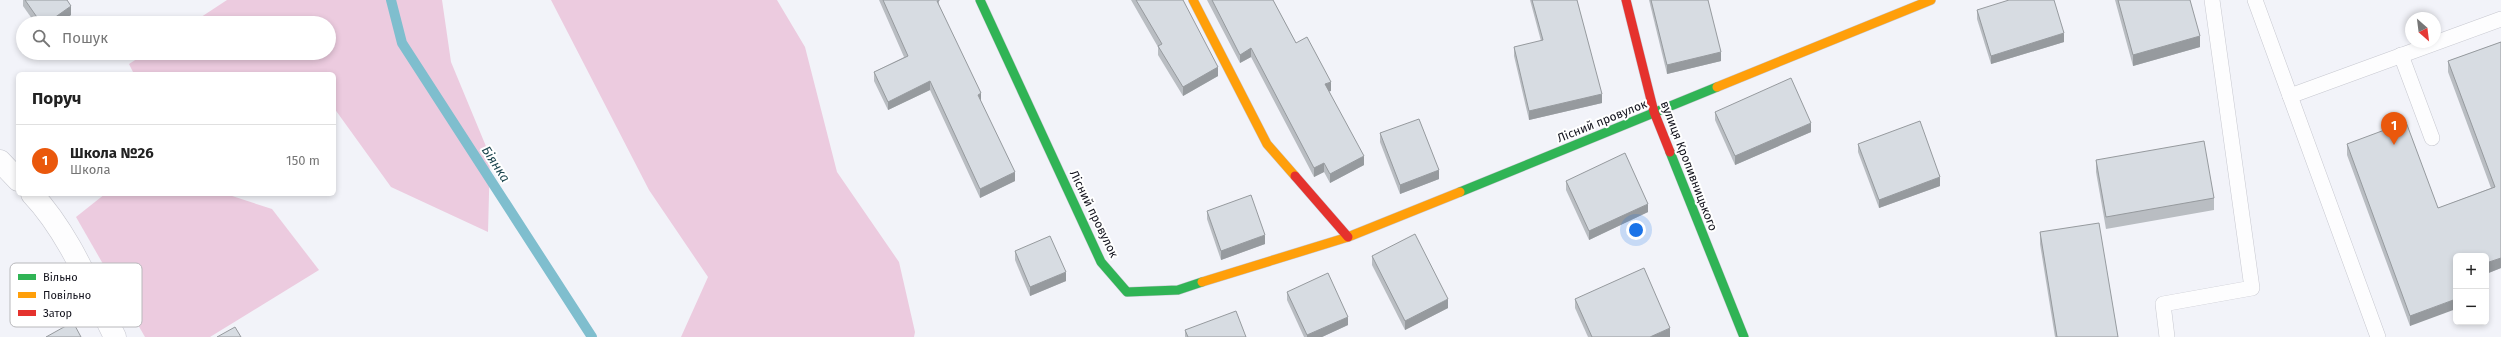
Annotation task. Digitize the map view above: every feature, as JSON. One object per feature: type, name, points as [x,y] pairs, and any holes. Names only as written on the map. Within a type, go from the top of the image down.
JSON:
[{"type":"street","name":"Лісний провулок","points":[[980,0],[1101,262],[1127,292],[1178,290],[1348,237],[1931,0]]},
{"type":"street","points":[[1193,0],[1267,144],[1348,237]]},
{"type":"street","name":"вулиця Кропивницького","points":[[1626,0],[1654,112],[1744,337]]},
{"type":"street","points":[[0,161],[16,178]]},
{"type":"street","points":[[34,196],[43,206],[69,247],[77,263]]},
{"type":"street","points":[[110,327],[115,337]]},
{"type":"lane","points":[[2167,337],[2163,304],[2252,288],[2212,0]]},
{"type":"lane","points":[[2255,0],[2378,337]]},
{"type":"lane","points":[[2290,96],[2501,18]]},
{"type":"lane","points":[[2401,55],[2432,138]]},
{"type":"shaded area","points":[[227,0],[442,0],[451,62],[490,156],[488,232],[391,187],[336,111],[336,72],[133,72],[129,64],[135,60],[336,60],[336,16],[203,16]]},
{"type":"shaded area","points":[[551,0],[777,0],[805,47],[837,172],[899,262],[915,332],[914,337],[681,337],[708,277],[649,190]]},
{"type":"shaded area","points":[[102,196],[232,196],[272,209],[319,270],[210,337],[145,337],[139,327],[142,327],[142,263],[102,263],[76,217]]},
{"type":"building","points":[[25,0],[67,0],[71,6],[57,16],[36,16]]},
{"type":"building","points":[[883,0],[939,0],[937,1],[981,93],[978,95],[1015,172],[980,189],[930,81],[888,102],[874,72],[908,56]]},
{"type":"building","points":[[1136,0],[1183,0],[1218,67],[1183,87],[1158,46],[1162,44]]},
{"type":"building","points":[[1212,0],[1273,0],[1296,43],[1307,37],[1331,82],[1325,84],[1364,156],[1330,174],[1324,163],[1314,168],[1251,48],[1240,55]]},
{"type":"building","points":[[1532,0],[1577,0],[1602,94],[1529,111],[1514,47],[1543,40]]},
{"type":"building","points":[[1651,0],[1708,0],[1721,52],[1667,65]]},
{"type":"building","points":[[2009,0],[2054,0],[2064,33],[1991,56],[1977,10]]},
{"type":"building","points":[[2118,0],[2190,0],[2200,36],[2133,55]]},
{"type":"building","points":[[2501,42],[2501,258],[2489,262],[2489,253],[2453,253],[2453,300],[2410,316],[2347,144],[2406,122],[2438,208],[2495,187],[2448,61]]},
{"type":"building","points":[[1791,78],[1811,123],[1735,156],[1715,112]]},
{"type":"building","points":[[1419,119],[1439,170],[1400,185],[1380,133]]},
{"type":"building","points":[[1920,121],[1940,177],[1879,200],[1858,144]]},
{"type":"building","points":[[2204,141],[2214,198],[2106,217],[2096,160]]},
{"type":"building","points":[[1625,153],[1648,204],[1589,231],[1566,181]]},
{"type":"building","points":[[1251,195],[1265,235],[1221,251],[1207,211]]},
{"type":"building","points":[[2099,223],[2118,337],[2057,337],[2040,232]]},
{"type":"building","points":[[1415,234],[1448,299],[1405,321],[1372,256]]},
{"type":"building","points":[[1050,236],[1066,272],[1030,287],[1015,251]]},
{"type":"building","points":[[1644,268],[1670,328],[1650,337],[1592,337],[1575,299]]},
{"type":"building","points":[[1328,273],[1348,317],[1307,335],[1287,292]]},
{"type":"building","points":[[1236,311],[1246,337],[1188,337],[1185,330]]},
{"type":"building","points":[[64,327],[76,327],[81,337],[46,337]]},
{"type":"building","points":[[235,327],[241,337],[217,337]]},
{"type":"waterway","name":"Біянка","points":[[391,0],[402,43],[592,337]]},
{"type":"traffic: fast","points":[[980,0],[1101,262],[1127,292],[1178,290],[1202,282]]},
{"type":"traffic: fast","points":[[1460,192],[1717,87]]},
{"type":"traffic: fast","points":[[1670,152],[1744,337]]},
{"type":"traffic: slow","points":[[1193,0],[1267,144],[1295,176]]},
{"type":"traffic: slow","points":[[1717,87],[1931,0]]},
{"type":"traffic: slow","points":[[1202,282],[1348,237],[1460,192]]},
{"type":"traffic: jam","points":[[1626,0],[1654,112],[1670,152]]},
{"type":"traffic: jam","points":[[1295,176],[1348,237]]},
{"type":"place","name":"Школа №26","points":[[2394,145]]}]
